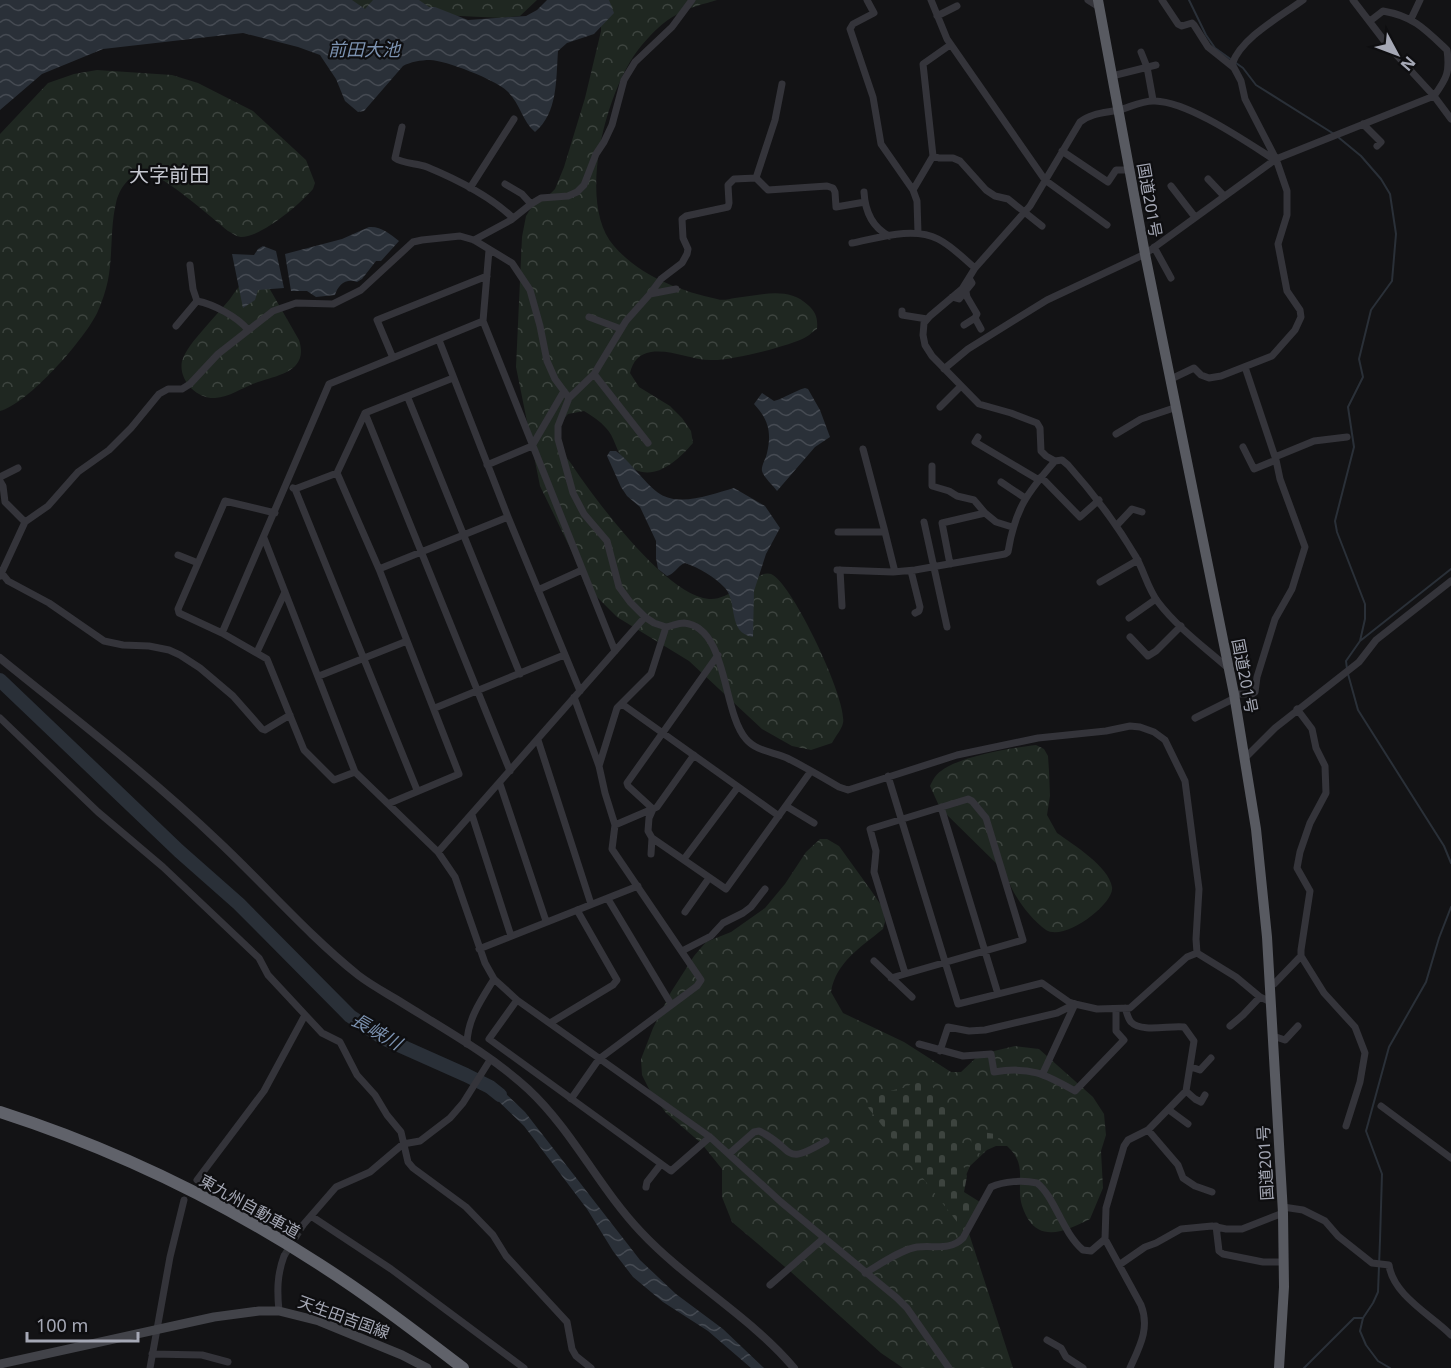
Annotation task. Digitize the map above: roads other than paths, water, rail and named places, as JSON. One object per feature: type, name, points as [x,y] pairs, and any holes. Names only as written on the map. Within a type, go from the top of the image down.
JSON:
[{"type":"highway","name":"国道201号","points":[[1098,3],[1130,170],[1149,251],[1171,379],[1234,696],[1257,841],[1270,985],[1283,1210],[1284,1287],[1279,1368]]},
{"type":"highway","name":"東九州自動車道","points":[[0,1112],[111,1153],[227,1209],[320,1264],[463,1368]]},
{"type":"highway","points":[[393,1316],[472,1368]]},
{"type":"main road","name":"天生田吉国線","points":[[0,1364],[237,1313],[279,1311],[319,1321],[402,1355],[427,1368]]},
{"type":"street","points":[[474,240],[542,198],[568,196],[577,192],[584,185],[596,154],[612,125],[624,80],[635,62],[672,27],[692,0]]},
{"type":"street","points":[[867,0],[874,13],[853,24],[850,29],[873,97],[881,144],[913,190],[917,201],[918,233]]},
{"type":"street","points":[[931,0],[951,45],[1046,180],[1107,225]]},
{"type":"street","points":[[1088,0],[1098,3]]},
{"type":"street","points":[[1162,0],[1178,24],[1182,26],[1192,23],[1208,47],[1233,63],[1241,81],[1245,99],[1275,159],[1287,191],[1288,202],[1278,244],[1287,291],[1300,310],[1295,330],[1277,353],[1221,376],[1209,378],[1201,375],[1194,368],[1171,379]]},
{"type":"street","points":[[1233,63],[1246,40],[1303,0]]},
{"type":"street","points":[[1353,0],[1389,47],[1434,96],[1451,119]]},
{"type":"street","points":[[1411,19],[1420,0]]},
{"type":"street","points":[[937,16],[957,6]]},
{"type":"street","points":[[944,369],[968,349],[1047,300],[1149,251],[1275,159],[1434,96],[1445,80],[1449,68],[1447,50],[1411,19],[1398,14],[1383,11],[1370,21]]},
{"type":"street","points":[[913,190],[922,171],[933,156],[922,68],[926,61],[951,45]]},
{"type":"street","points":[[1141,52],[1148,67],[1153,100]]},
{"type":"street","points":[[1112,76],[1156,65]]},
{"type":"street","points":[[756,178],[775,120],[782,84]]},
{"type":"street","points":[[1227,668],[1181,626],[1156,599],[1117,525],[1099,500],[1068,465],[1062,460],[1054,461],[1041,451],[1040,428],[1037,423],[979,404],[944,369],[925,345],[924,323],[962,289],[975,268],[1024,212],[1080,122],[1088,116],[1153,100],[1183,107],[1275,159]]},
{"type":"street","points":[[470,188],[514,119]]},
{"type":"street","points":[[1363,124],[1381,142],[1377,146]]},
{"type":"street","points":[[402,127],[395,153],[398,161],[419,164],[470,188],[513,218]]},
{"type":"street","points":[[1062,152],[1108,182],[1116,170],[1130,170]]},
{"type":"street","points":[[933,156],[952,158],[960,162],[986,190],[1008,200],[1042,226]]},
{"type":"street","points":[[865,202],[836,207],[835,192],[833,188],[827,186],[768,190],[756,178],[734,179],[728,185],[728,207],[686,216],[682,219],[683,238],[688,249],[682,263],[661,279],[621,329],[594,374],[569,398],[558,426],[558,440],[573,493],[584,514],[608,541],[619,586],[630,602],[654,623],[666,627],[682,623],[693,625],[703,632],[718,656],[734,718],[745,738],[756,748],[784,757],[839,787],[848,790],[957,755],[1038,738],[1106,731],[1130,726],[1154,732],[1165,740],[1185,780],[1199,889],[1197,953]]},
{"type":"street","points":[[1208,179],[1224,196]]},
{"type":"street","points":[[505,184],[522,194],[531,204]]},
{"type":"street","points":[[1171,186],[1195,217]]},
{"type":"street","points":[[864,192],[873,225],[889,236]]},
{"type":"street","points":[[852,243],[918,233],[947,244],[975,268]]},
{"type":"street","points":[[290,716],[265,730],[262,729],[233,696],[200,668],[180,655],[149,646],[123,645],[104,641],[49,603],[8,580],[1,573],[25,522],[48,506],[78,472],[109,450],[159,394],[168,389],[182,389],[190,384],[218,354],[273,311],[296,303],[333,304],[342,301],[361,290],[413,242],[460,236],[474,240],[512,263],[530,290],[547,361],[555,379],[569,398]]},
{"type":"street","points":[[489,250],[483,321],[615,651]]},
{"type":"street","points":[[1149,251],[1171,278]]},
{"type":"street","points":[[190,265],[197,301]]},
{"type":"street","points":[[393,358],[377,320],[487,276]]},
{"type":"street","points":[[952,297],[959,299],[966,292],[972,283],[969,278]]},
{"type":"street","points":[[650,294],[676,289]]},
{"type":"street","points":[[964,326],[977,314],[966,292]]},
{"type":"street","points":[[197,301],[208,303],[242,322],[248,330]]},
{"type":"street","points":[[176,326],[197,301]]},
{"type":"street","points":[[902,311],[902,315],[927,319]]},
{"type":"street","points":[[589,317],[621,329]]},
{"type":"street","points":[[975,318],[981,329]]},
{"type":"street","points":[[222,633],[329,384],[483,321]]},
{"type":"street","points":[[439,340],[564,655],[615,825],[612,849],[701,980],[697,986],[599,1059],[571,1099]]},
{"type":"street","points":[[1195,718],[1234,696],[1256,692],[1257,677],[1275,620],[1292,589],[1305,547],[1280,479],[1245,366]]},
{"type":"street","points":[[594,374],[648,443]]},
{"type":"street","points":[[295,489],[338,473],[365,413],[408,398],[453,378]]},
{"type":"street","points":[[940,407],[961,386]]},
{"type":"street","points":[[487,465],[532,446],[564,391]]},
{"type":"street","points":[[408,398],[520,674]]},
{"type":"street","points":[[1116,434],[1141,420],[1177,407]]},
{"type":"street","points":[[365,413],[510,771]]},
{"type":"street","points":[[1243,447],[1254,469],[1314,441],[1347,437]]},
{"type":"street","points":[[975,442],[1040,479],[1080,517],[1099,500]]},
{"type":"street","points":[[863,449],[895,572]]},
{"type":"street","points":[[842,606],[838,570],[911,571],[1008,552],[1012,527],[1025,498],[1054,461]]},
{"type":"street","points":[[932,466],[932,486],[974,500],[996,522],[1012,527]]},
{"type":"street","points":[[18,468],[0,479],[5,502],[25,522]]},
{"type":"street","points":[[338,473],[435,708],[459,774],[390,803]]},
{"type":"street","points":[[1001,482],[1025,498]]},
{"type":"street","points":[[287,485],[295,489],[417,790]]},
{"type":"street","points":[[274,513],[225,501],[178,609],[179,613],[222,633],[267,659],[304,750],[334,780],[355,772]]},
{"type":"street","points":[[1117,525],[1132,509],[1142,512]]},
{"type":"street","points":[[950,564],[942,523],[985,513]]},
{"type":"street","points":[[379,569],[508,517]]},
{"type":"street","points":[[924,522],[946,627]]},
{"type":"street","points":[[927,534],[944,530]]},
{"type":"street","points":[[838,532],[885,532]]},
{"type":"street","points":[[264,538],[355,772],[390,803],[438,852],[455,878],[479,949],[494,979],[517,1000],[710,1137],[907,1308],[949,1368]]},
{"type":"street","points":[[178,555],[198,563]]},
{"type":"street","points":[[1100,582],[1137,560]]},
{"type":"street","points":[[538,590],[582,570]]},
{"type":"street","points":[[911,571],[920,607],[915,613]]},
{"type":"street","points":[[1245,758],[1297,709],[1359,662],[1376,640],[1451,581]]},
{"type":"street","points":[[257,652],[285,592]]},
{"type":"street","points":[[1130,618],[1156,599]]},
{"type":"street","points":[[438,852],[645,617]]},
{"type":"street","points":[[1130,637],[1149,656],[1181,626]]},
{"type":"street","points":[[599,766],[617,708],[651,674],[666,627]]},
{"type":"street","points":[[319,676],[406,641]]},
{"type":"street","points":[[435,708],[564,655]]},
{"type":"street","points":[[653,809],[627,783],[718,656]]},
{"type":"street","points":[[0,658],[169,796],[219,841],[329,950],[361,977],[490,1060],[528,1089],[554,1117],[641,1232],[673,1262],[770,1342],[794,1368]]},
{"type":"street","points":[[622,704],[779,816]]},
{"type":"street","points":[[1297,709],[1312,729],[1316,748],[1325,766],[1326,793],[1310,823],[1297,868],[1310,891],[1301,956],[1324,993],[1355,1027],[1365,1053],[1360,1082],[1346,1126]]},
{"type":"street","points":[[0,718],[98,812],[163,867],[259,958],[268,975],[322,1033],[340,1042],[357,1075],[375,1095],[401,1132],[408,1162],[466,1207],[493,1235],[506,1256],[551,1302],[567,1322],[572,1349],[576,1356],[591,1368]]},
{"type":"street","points":[[538,740],[591,904]]},
{"type":"street","points":[[615,825],[657,807],[694,755]]},
{"type":"street","points":[[653,809],[649,818],[648,831],[652,838],[726,889],[811,771]]},
{"type":"street","points":[[888,776],[958,1004],[1042,983],[1075,1004],[1097,1010],[1130,1008],[1187,957],[1197,953]]},
{"type":"street","points":[[500,784],[546,921]]},
{"type":"street","points":[[684,860],[738,787]]},
{"type":"street","points":[[891,978],[1023,940],[986,818],[968,799],[870,830],[876,850],[874,872],[905,973]]},
{"type":"street","points":[[786,806],[814,823]]},
{"type":"street","points":[[941,807],[998,994]]},
{"type":"street","points":[[472,815],[511,936]]},
{"type":"street","points":[[651,854],[652,838]]},
{"type":"street","points":[[685,912],[709,878]]},
{"type":"street","points":[[479,949],[638,886]]},
{"type":"street","points":[[682,951],[711,936],[723,923],[743,914],[765,889]]},
{"type":"street","points":[[608,899],[671,1004]]},
{"type":"street","points":[[550,1023],[613,985],[617,980],[577,910]]},
{"type":"street","points":[[1197,953],[1236,977],[1260,997],[1271,1002]]},
{"type":"street","points":[[1270,985],[1274,984],[1301,956]]},
{"type":"street","points":[[874,961],[912,997]]},
{"type":"street","points":[[466,1044],[467,1030],[478,1005],[494,979]]},
{"type":"street","points":[[1230,1026],[1243,1016],[1260,997]]},
{"type":"street","points":[[517,1000],[489,1040],[661,1164],[671,1171],[710,1137]]},
{"type":"street","points":[[940,1051],[948,1027],[969,1031],[984,1030],[1057,1013],[1075,1004]]},
{"type":"street","points":[[1043,1073],[1075,1004]]},
{"type":"street","points":[[1125,1008],[1131,1022],[1137,1026],[1184,1027],[1194,1041],[1186,1091],[1148,1130],[1128,1140],[1124,1146],[1106,1208],[1106,1239],[1145,1316],[1145,1331],[1130,1368]]},
{"type":"street","points":[[919,1044],[963,1056],[991,1054],[994,1072],[1007,1070],[1043,1073],[1075,1091],[1124,1040],[1116,1031],[1116,1010]]},
{"type":"street","points":[[197,1180],[264,1091],[306,1015]]},
{"type":"street","points":[[1273,1036],[1285,1040],[1298,1026]]},
{"type":"street","points":[[1191,1067],[1200,1070],[1211,1058]]},
{"type":"street","points":[[303,1225],[336,1187],[370,1172],[403,1144],[420,1141],[450,1118],[464,1103],[490,1060]]},
{"type":"street","points":[[1186,1091],[1201,1102],[1205,1095]]},
{"type":"street","points":[[1381,1106],[1451,1158]]},
{"type":"street","points":[[1168,1110],[1188,1124]]},
{"type":"street","points":[[1148,1130],[1178,1165],[1183,1178],[1195,1186],[1212,1192]]},
{"type":"street","points":[[729,1154],[754,1132],[759,1131],[795,1155],[805,1153],[826,1141]]},
{"type":"street","points":[[645,1183],[661,1164]]},
{"type":"street","points":[[865,1273],[915,1247],[949,1247],[958,1244],[963,1239],[991,1187],[999,1184],[1031,1182],[1042,1187],[1066,1230],[1083,1250],[1091,1251],[1106,1239]]},
{"type":"street","points":[[150,1368],[170,1257],[184,1200]]},
{"type":"street","points":[[1119,1265],[1145,1247],[1156,1244],[1180,1229],[1216,1226],[1226,1229],[1242,1229],[1283,1210],[1303,1210],[1325,1221],[1338,1236],[1372,1263],[1389,1264],[1391,1277],[1407,1297],[1451,1335]]},
{"type":"street","points":[[311,1216],[391,1269],[524,1368]]},
{"type":"street","points":[[1216,1226],[1219,1251],[1223,1254],[1263,1262],[1284,1262]]},
{"type":"street","points":[[770,1286],[824,1238]]},
{"type":"street","points":[[279,1311],[278,1274],[284,1256]]},
{"type":"street","points":[[1047,1340],[1061,1348],[1066,1357],[1083,1368]]},
{"type":"street","points":[[152,1354],[202,1355],[228,1362]]},
{"type":"water","name":"前田大池","points":[[0,0],[352,0],[365,9],[373,0],[419,0],[429,7],[435,7],[468,20],[526,16],[537,10],[547,0],[609,0],[614,13],[594,34],[567,43],[558,51],[552,105],[543,124],[535,132],[507,91],[482,76],[430,60],[403,66],[364,111],[358,112],[345,101],[336,79],[320,55],[243,33],[103,49],[42,74],[0,110]]},
{"type":"water","points":[[369,227],[381,229],[399,241],[381,261],[376,261],[362,279],[357,282],[343,283],[335,295],[316,297],[307,291],[291,291],[285,254],[342,239]]},
{"type":"water","points":[[263,246],[276,251],[284,288],[258,290],[255,300],[243,308],[232,254],[254,255]]},
{"type":"water","points":[[805,388],[808,389],[820,410],[830,437],[815,447],[777,491],[762,471],[769,432],[763,415],[754,404],[762,393],[774,401]]},
{"type":"water","points":[[610,451],[616,451],[655,490],[668,498],[697,498],[734,488],[765,506],[780,528],[766,554],[754,591],[753,637],[739,630],[729,594],[711,576],[685,563],[667,576],[658,569],[656,541],[640,507],[627,496],[621,487],[607,456]]},
{"type":"water","points":[[483,1079],[501,1089],[525,1112],[640,1260],[676,1294],[723,1329],[764,1368],[751,1368],[708,1331],[663,1302],[633,1277],[613,1251],[587,1209],[524,1126],[487,1090]]},
{"type":"waterway","points":[[1189,0],[1215,48],[1243,68],[1256,85],[1334,134]]},
{"type":"waterway","points":[[1338,137],[1361,156],[1381,179],[1390,194],[1396,234],[1392,281],[1371,310],[1359,359],[1363,377],[1348,407],[1354,447],[1335,521],[1337,532],[1365,604],[1365,619],[1360,641]]},
{"type":"waterway","points":[[1347,669],[1346,661],[1360,641],[1451,569]]},
{"type":"waterway","points":[[1348,674],[1358,710],[1444,846],[1451,863]]},
{"type":"waterway","name":"長峡川","points":[[0,680],[179,851],[239,904],[350,1016],[383,1038],[466,1075],[490,1087],[500,1095]]},
{"type":"waterway","points":[[1390,1368],[1378,1361],[1366,1345],[1360,1331],[1363,1318],[1378,1292],[1382,1174],[1366,1131],[1389,1047],[1426,982],[1451,907]]},
{"type":"waterway","points":[[1304,1368],[1354,1318],[1363,1318]]},
{"type":"tunnel","points":[[284,1256],[303,1225]]},
{"type":"district","name":"大字前田","points":[[169,174]]}]
